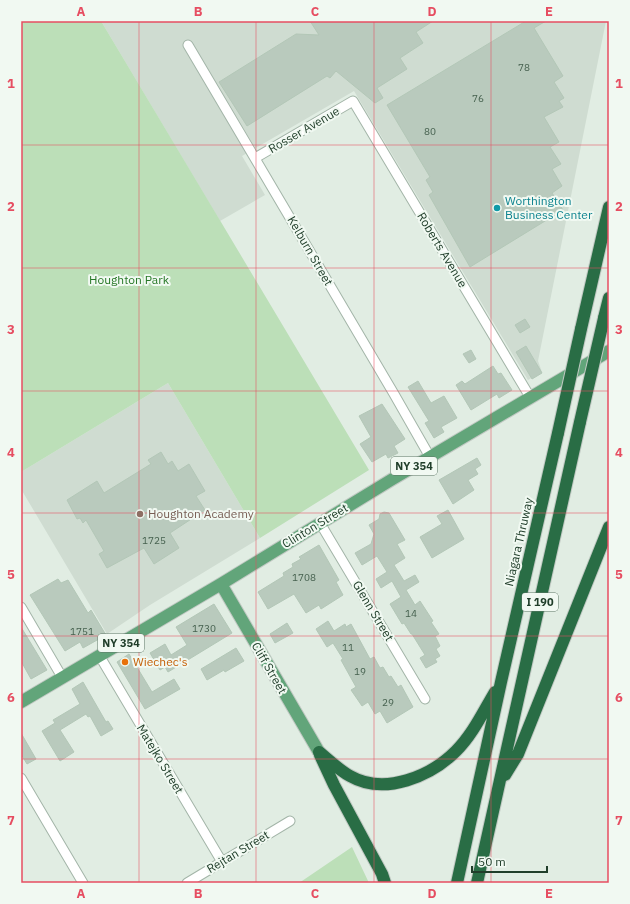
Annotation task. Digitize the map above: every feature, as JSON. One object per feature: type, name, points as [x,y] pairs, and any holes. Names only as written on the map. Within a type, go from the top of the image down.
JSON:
[{"type":"highway","name":"Niagara Thruway","points":[[457,883],[609,207]]},
{"type":"highway","name":"I 190","points":[[477,883],[609,298]]},
{"type":"highway","points":[[500,782],[518,754],[609,527]]},
{"type":"highway","points":[[319,752],[351,777],[361,781],[393,784],[413,778],[427,772],[456,751],[466,740],[501,682]]},
{"type":"highway","points":[[319,752],[334,785],[382,874],[385,883]]},
{"type":"main road","name":"Clinton Street","points":[[21,702],[609,351]]},
{"type":"main road","name":"Cliff Street","points":[[221,584],[319,752]]},
{"type":"street","name":"Kelburn Street","points":[[188,45],[430,457]]},
{"type":"street","name":"Rosser Avenue","points":[[255,158],[353,102]]},
{"type":"street","name":"Roberts Avenue","points":[[353,102],[530,397]]},
{"type":"street","name":"Glenn Street","points":[[320,523],[425,699]]},
{"type":"street","points":[[21,607],[62,677]]},
{"type":"street","name":"Matejko Street","points":[[98,656],[222,862]]},
{"type":"street","points":[[21,778],[83,883]]},
{"type":"street","name":"Rejtan Street","points":[[187,883],[290,821]]},
{"type":"shaded area","name":"Worthington Business Center","points":[[101,21],[606,21],[538,361],[542,372],[528,380],[354,91],[242,156],[265,195],[220,221]]},
{"type":"shaded area","name":"Houghton Academy","points":[[168,383],[260,538],[150,605],[107,634],[21,489],[21,472]]},
{"type":"green space","name":"Houghton Park","points":[[21,21],[101,21],[369,470],[260,538],[168,383],[21,472]]},
{"type":"green space","points":[[352,847],[369,883],[299,883]]},
{"type":"building","points":[[310,21],[433,21],[416,32],[423,43],[400,58],[407,69],[377,88],[383,98],[375,103],[336,71],[330,78],[327,76],[247,126],[219,82],[296,34],[319,35]]},
{"type":"building","points":[[526,21],[546,21],[534,28],[563,76],[554,82],[564,98],[559,101],[563,107],[544,117],[559,142],[550,147],[561,164],[552,169],[562,186],[552,193],[563,210],[470,267],[429,195],[433,192],[426,180],[430,177],[387,105]]},
{"type":"building","points":[[525,319],[530,327],[520,333],[515,325]]},
{"type":"building","points":[[526,346],[542,373],[532,379],[516,352]]},
{"type":"building","points":[[471,350],[476,359],[469,363],[463,354]]},
{"type":"building","points":[[493,366],[498,374],[501,373],[512,390],[499,398],[497,394],[471,410],[456,385],[462,381],[465,384]]},
{"type":"building","points":[[418,381],[431,403],[444,396],[457,418],[441,427],[444,432],[434,438],[425,423],[429,421],[408,387]]},
{"type":"building","points":[[382,404],[405,439],[394,446],[398,453],[388,458],[386,454],[372,462],[360,444],[371,437],[359,416]]},
{"type":"building","points":[[161,452],[168,464],[172,461],[178,471],[189,464],[205,491],[196,496],[205,510],[170,533],[179,548],[154,564],[144,548],[107,568],[99,554],[104,551],[86,520],[83,523],[80,518],[77,519],[67,500],[97,481],[104,493],[151,464],[148,460]]},
{"type":"building","points":[[477,458],[481,465],[475,469],[478,474],[468,480],[474,490],[453,504],[439,480]]},
{"type":"building","points":[[448,510],[464,539],[432,558],[420,537],[442,524],[437,516]]},
{"type":"building","points":[[384,512],[389,513],[405,540],[397,544],[405,558],[394,565],[404,581],[415,575],[419,582],[406,590],[415,605],[420,601],[433,621],[431,622],[439,634],[435,636],[440,646],[436,649],[440,656],[435,659],[437,662],[426,668],[420,658],[425,655],[404,623],[402,624],[390,604],[401,597],[392,581],[381,588],[376,579],[387,572],[377,556],[362,565],[355,553],[371,544],[374,534],[369,525],[379,519],[380,514]]},
{"type":"building","points":[[319,545],[339,580],[336,582],[343,595],[321,609],[319,605],[306,613],[294,594],[268,609],[258,592],[284,576],[283,573],[293,567],[292,564],[301,559],[299,557]]},
{"type":"building","points":[[58,579],[61,583],[68,580],[88,613],[91,610],[106,635],[83,648],[80,642],[65,651],[30,595]]},
{"type":"building","points":[[214,604],[232,633],[168,672],[165,667],[160,670],[150,653],[165,644],[171,655],[187,645],[176,627]]},
{"type":"building","points":[[328,621],[334,631],[345,624],[346,627],[351,624],[370,659],[374,657],[380,668],[383,667],[398,687],[401,685],[413,707],[387,723],[380,711],[375,714],[368,702],[362,706],[351,690],[356,687],[341,660],[343,659],[333,643],[327,647],[316,629]]},
{"type":"building","points":[[287,623],[293,633],[275,643],[270,634]]},
{"type":"building","points":[[21,627],[47,670],[31,679],[21,661]]},
{"type":"building","points":[[236,648],[244,661],[207,680],[201,669]]},
{"type":"building","points":[[129,654],[152,692],[174,679],[180,689],[145,709],[117,662]]},
{"type":"building","points":[[83,682],[106,722],[108,721],[113,729],[101,736],[90,716],[88,717],[86,714],[60,730],[74,752],[60,761],[42,731],[55,723],[53,720],[80,704],[72,689]]},
{"type":"building","points":[[21,733],[36,759],[27,764],[21,754]]},
{"type":"place","name":"Worthington Business Center","points":[[497,208]]},
{"type":"place","name":"Houghton Academy","points":[[140,514]]},
{"type":"place","name":"Wiechec's","points":[[125,662]]}]
